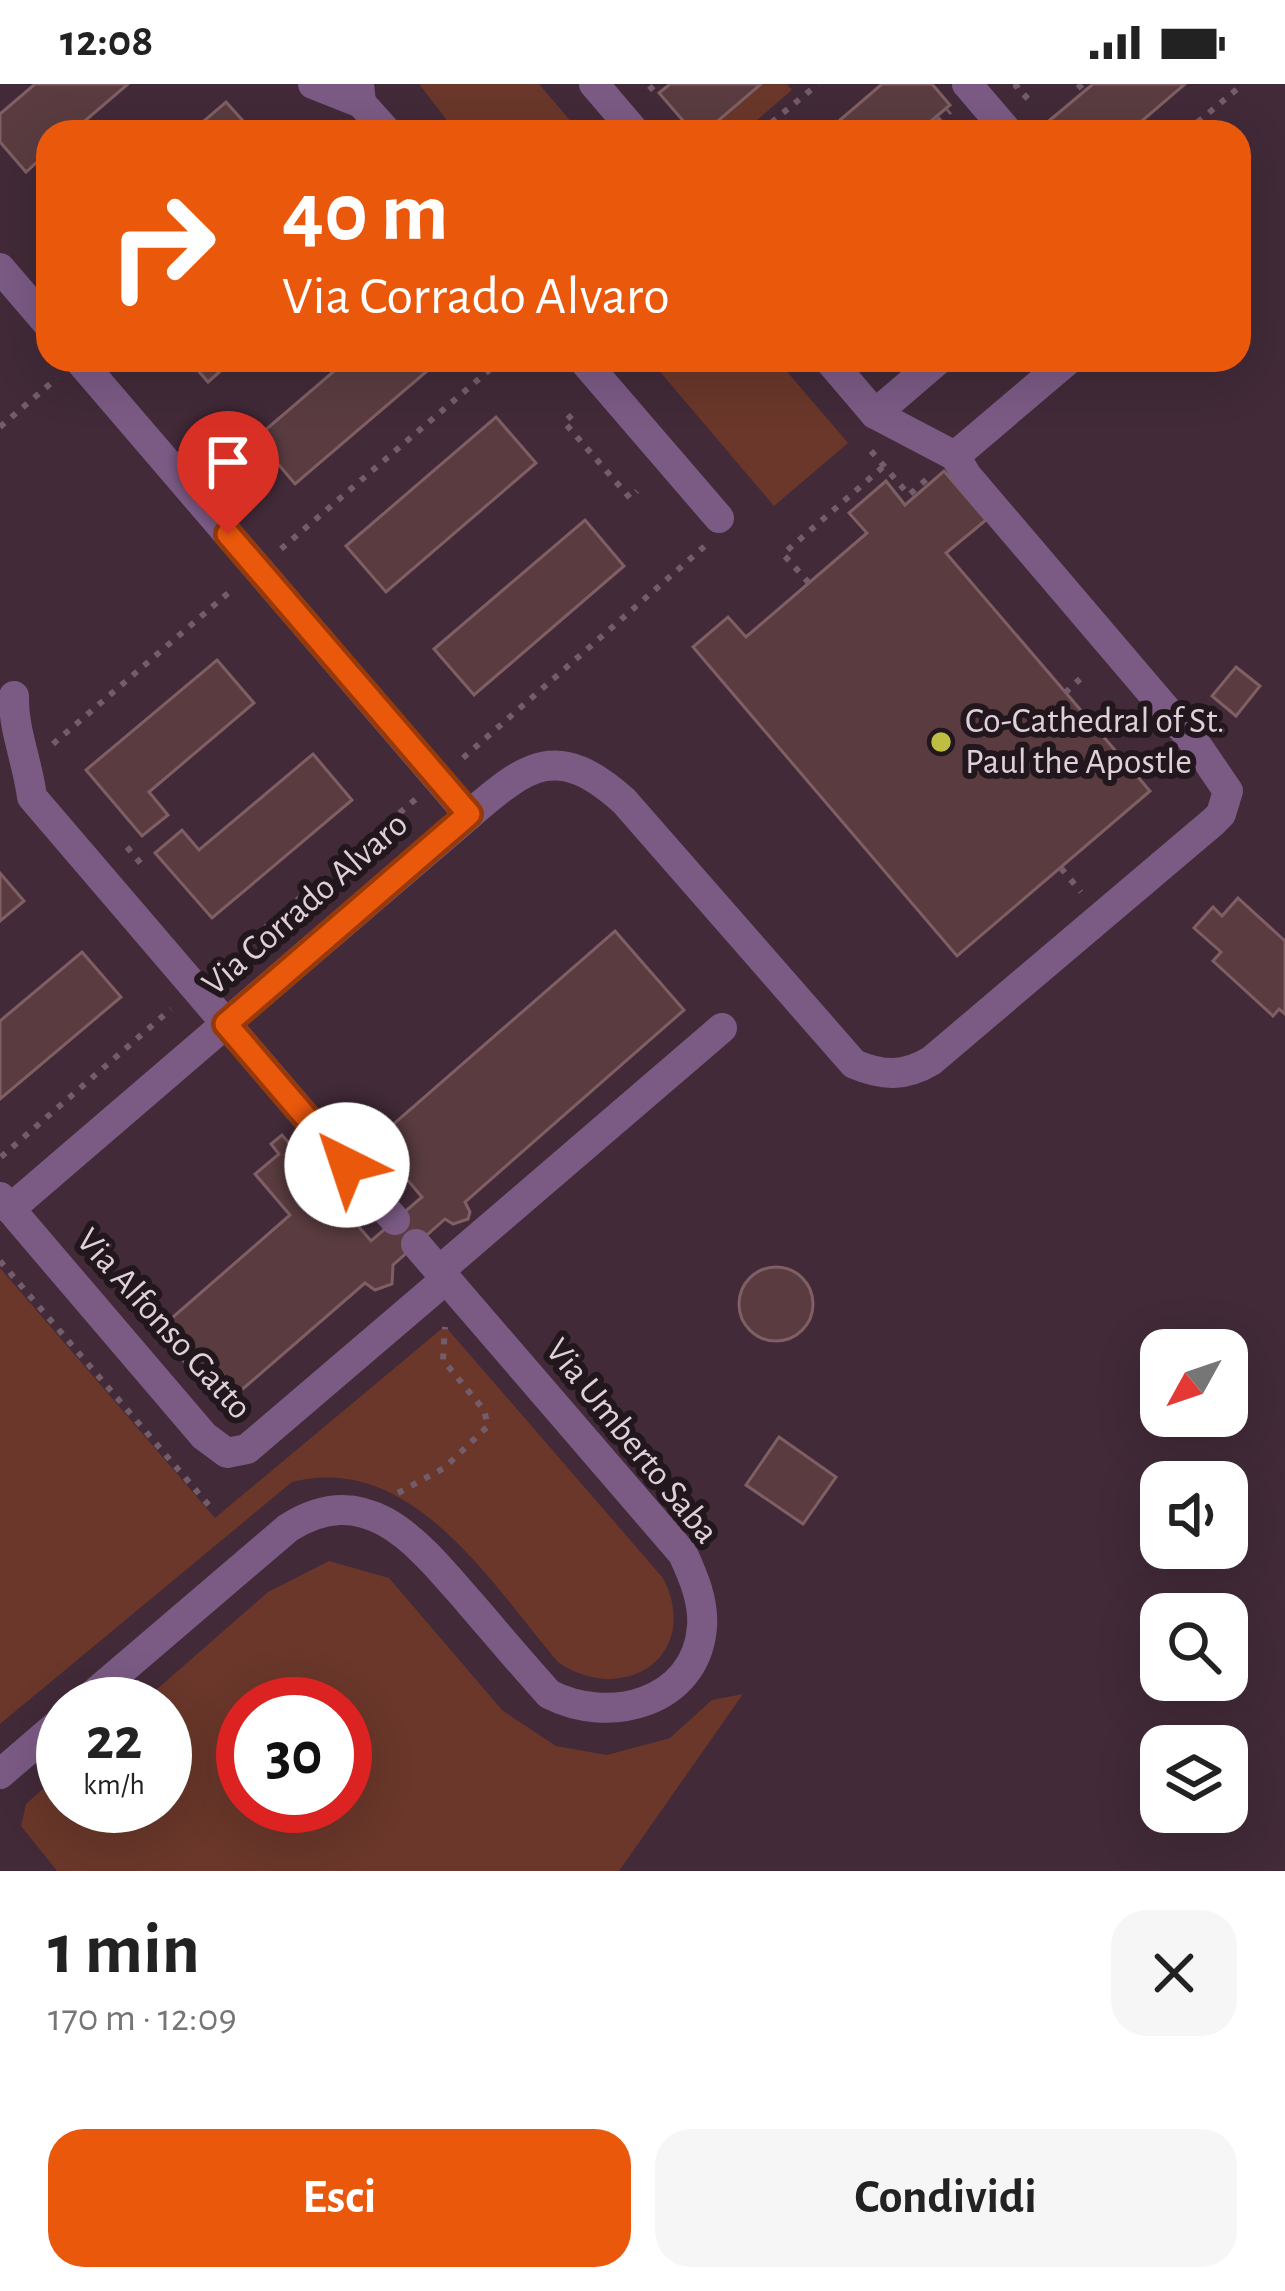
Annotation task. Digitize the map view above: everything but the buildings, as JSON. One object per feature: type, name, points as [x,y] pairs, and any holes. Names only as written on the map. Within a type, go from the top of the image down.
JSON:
[{"type":"street","points":[[313,84],[360,93],[379,120]]},
{"type":"street","points":[[594,84],[624,120]]},
{"type":"street","points":[[962,94],[993,120]]},
{"type":"street","points":[[0,268],[36,310]]},
{"type":"street","name":"Via Corrado Alvaro","points":[[5,1203],[226,1024],[469,814],[89,372]]},
{"type":"street","points":[[593,372],[718,518]]},
{"type":"street","points":[[469,814],[526,770],[542,765],[575,766],[602,781],[854,1064],[896,1074],[931,1061],[1221,814],[1228,791],[1198,747],[982,494],[955,456],[875,413],[839,372]]},
{"type":"street","points":[[875,413],[924,372]]},
{"type":"street","points":[[955,456],[1054,372]]},
{"type":"street","points":[[14,696],[32,797],[395,1220]]},
{"type":"street","points":[[442,1275],[722,1028]]},
{"type":"street","name":"Via Alfonso Gatto","points":[[5,1203],[204,1436],[226,1453],[247,1449],[442,1275]]},
{"type":"street","name":"Via Umberto Saba","points":[[114,1677],[288,1528],[312,1513],[330,1510],[366,1514],[412,1537],[549,1694],[568,1704],[616,1710],[641,1704],[664,1693],[683,1675],[702,1629],[700,1602],[683,1554],[416,1244]]},
{"type":"street","points":[[0,1774],[36,1743]]},
{"type":"path","points":[[774,120],[818,84]]},
{"type":"path","points":[[1200,120],[1243,84]]},
{"type":"path","points":[[937,120],[962,94]]},
{"type":"path","points":[[277,552],[487,372]]},
{"type":"path","points":[[0,427],[44,389]]},
{"type":"path","points":[[572,415],[563,422],[629,498],[638,491]]},
{"type":"path","points":[[808,583],[783,554],[884,466]]},
{"type":"path","points":[[456,764],[693,556]]},
{"type":"path","points":[[54,743],[223,598]]},
{"type":"path","points":[[1065,693],[1080,679]]},
{"type":"path","points":[[225,963],[404,809]]},
{"type":"path","points":[[127,848],[142,865]]},
{"type":"path","points":[[1061,868],[1087,899]]},
{"type":"path","points":[[1,1156],[166,1014]]},
{"type":"path","points":[[0,1261],[212,1509]]},
{"type":"path","points":[[395,1494],[444,1468],[488,1426],[484,1410],[443,1360],[445,1319]]},
{"type":"shaded area","points":[[419,84],[539,84],[570,120],[447,120]]},
{"type":"shaded area","points":[[761,84],[787,84],[792,90],[757,120],[719,120]]},
{"type":"shaded area","points":[[660,372],[787,372],[848,443],[774,506]]},
{"type":"shaded area","points":[[0,1268],[215,1518],[445,1326],[663,1578],[673,1605],[673,1630],[665,1650],[651,1666],[609,1679],[585,1675],[559,1663],[476,1563],[411,1505],[375,1486],[335,1478],[292,1482],[57,1677],[36,1677],[36,1694],[0,1724]]},
{"type":"shaded area","points":[[329,1561],[389,1578],[503,1711],[556,1746],[607,1755],[670,1738],[712,1700],[743,1694],[619,1871],[57,1871],[21,1826],[26,1804],[36,1795],[36,1833],[192,1833],[192,1677],[171,1677],[268,1592]]},
{"type":"place","name":"Co-Cathedral of St. Paul the Apostle","points":[[941,742]]},
{"type":"route","points":[[228,534],[469,814],[226,1024],[347,1165]]}]
